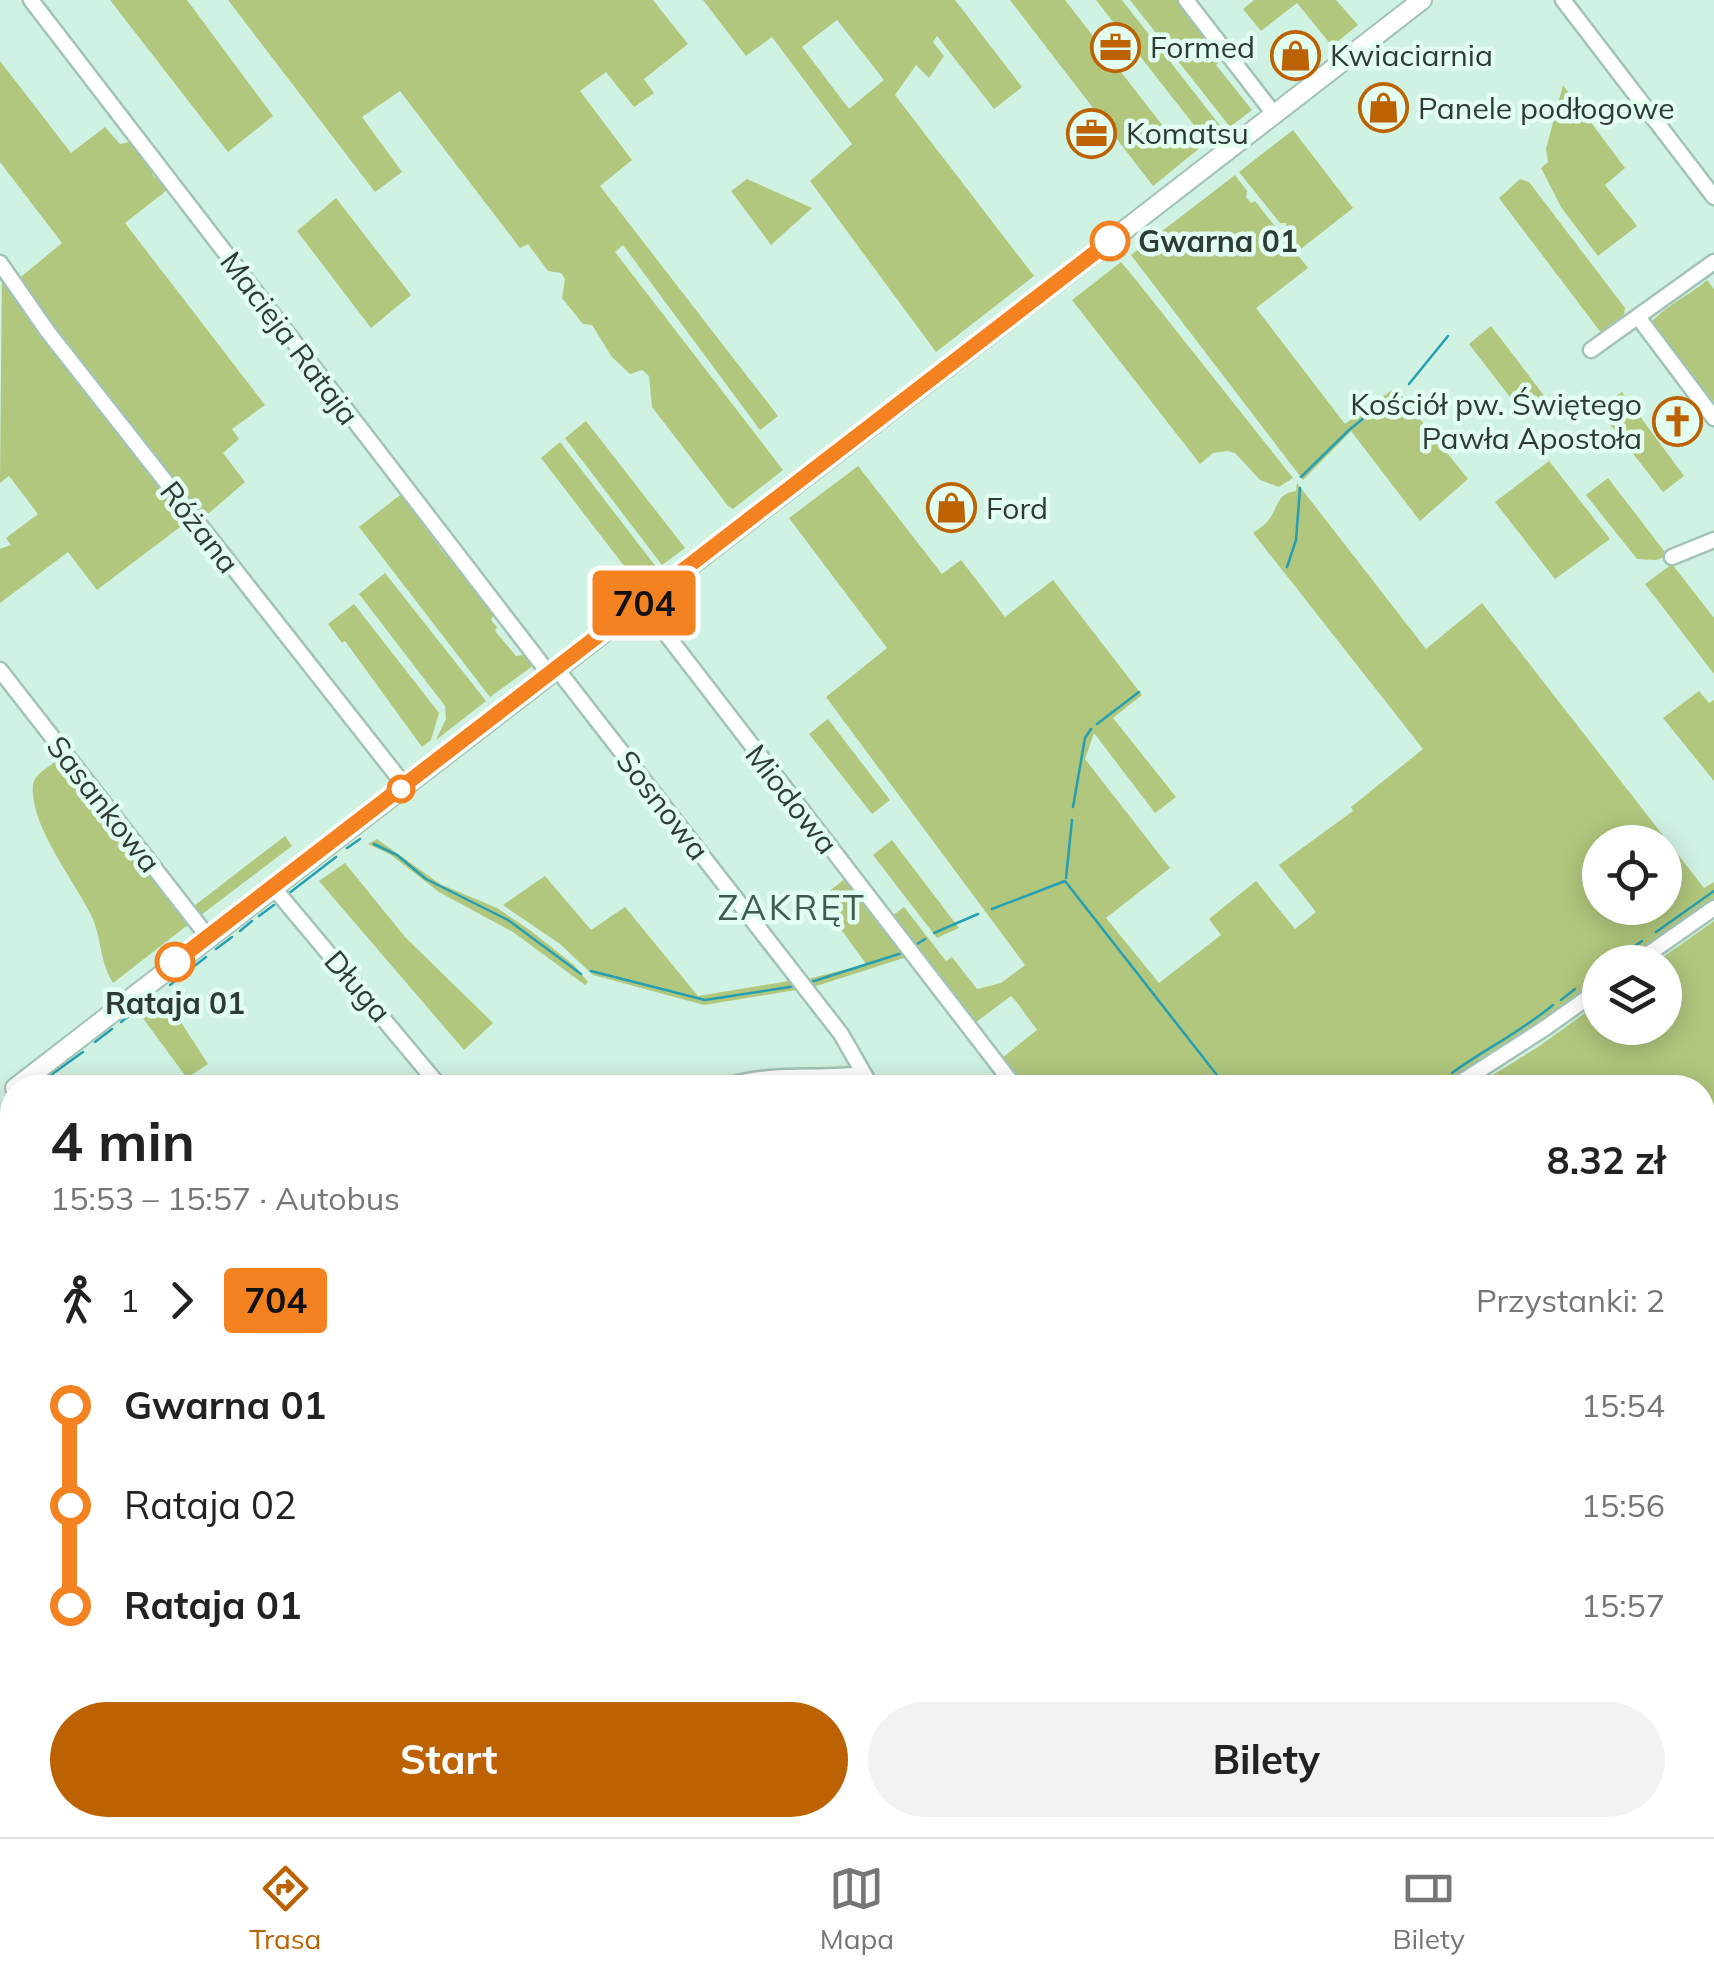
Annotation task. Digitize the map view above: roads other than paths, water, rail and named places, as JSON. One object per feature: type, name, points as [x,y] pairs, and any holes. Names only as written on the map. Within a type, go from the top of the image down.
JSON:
[{"type":"main road","points":[[31,1075],[1422,0]]},
{"type":"street","name":"Macieja Rataja","points":[[31,0],[553,672]]},
{"type":"street","points":[[1186,0],[1274,114]]},
{"type":"street","points":[[1563,0],[1714,198]]},
{"type":"street","points":[[1591,350],[1714,262]]},
{"type":"street","name":"Różana","points":[[0,263],[48,332],[405,786]]},
{"type":"street","points":[[1638,317],[1714,418]]},
{"type":"street","points":[[1672,557],[1714,540]]},
{"type":"street","name":"Miodowa","points":[[643,604],[1006,1075]]},
{"type":"street","name":"Sasankowa","points":[[0,670],[208,938]]},
{"type":"street","name":"Sosnowa","points":[[553,672],[841,1034],[863,1074]]},
{"type":"street","name":"Długa","points":[[273,887],[429,1075]]},
{"type":"street","points":[[1661,945],[1714,908]]},
{"type":"street","points":[[1472,1075],[1582,1002]]},
{"type":"street","points":[[852,1075],[863,1074]]},
{"type":"waterway","points":[[1409,384],[1448,336]]},
{"type":"waterway","points":[[1301,477],[1349,430],[1395,393]]},
{"type":"waterway","points":[[1287,567],[1296,540],[1300,488]]},
{"type":"waterway","points":[[1097,724],[1139,692]]},
{"type":"waterway","points":[[1073,807],[1085,738],[1091,729]]},
{"type":"waterway","points":[[1066,878],[1072,820]]},
{"type":"waterway","points":[[347,848],[360,839]]},
{"type":"waterway","points":[[374,844],[397,855],[426,879],[508,920],[581,974]]},
{"type":"waterway","points":[[288,894],[336,857]]},
{"type":"waterway","points":[[992,909],[1065,881],[1217,1075]]},
{"type":"waterway","points":[[1656,932],[1714,891]]},
{"type":"waterway","points":[[259,916],[274,905]]},
{"type":"waterway","points":[[934,933],[978,914]]},
{"type":"waterway","points":[[240,931],[252,921]]},
{"type":"waterway","points":[[216,949],[232,937]]},
{"type":"waterway","points":[[917,944],[925,939]]},
{"type":"waterway","points":[[1636,945],[1642,941]]},
{"type":"waterway","points":[[811,982],[902,953]]},
{"type":"waterway","points":[[170,985],[206,957]]},
{"type":"waterway","points":[[591,971],[705,1000],[796,986]]},
{"type":"waterway","points":[[1561,1000],[1575,989]]},
{"type":"waterway","points":[[121,1022],[157,995]]},
{"type":"waterway","points":[[1452,1073],[1553,1005]]},
{"type":"waterway","points":[[95,1042],[112,1029]]},
{"type":"waterway","points":[[51,1075],[83,1052]]},
{"type":"place","name":"Formed","points":[[1115,47]]},
{"type":"place","name":"Kwiaciarnia","points":[[1295,55]]},
{"type":"place","name":"Panele podłogowe","points":[[1383,108]]},
{"type":"place","name":"Komatsu","points":[[1091,133]]},
{"type":"place","name":"Gwarna 01","points":[[1110,241]]},
{"type":"place","name":"Kościół pw. Świętego Pawła Apostoła","points":[[1677,421]]},
{"type":"place","name":"Ford","points":[[951,508]]},
{"type":"place","name":"Rataja 01","points":[[175,962]]},
{"type":"district","name":"ZAKRĘT","points":[[792,907]]}]
